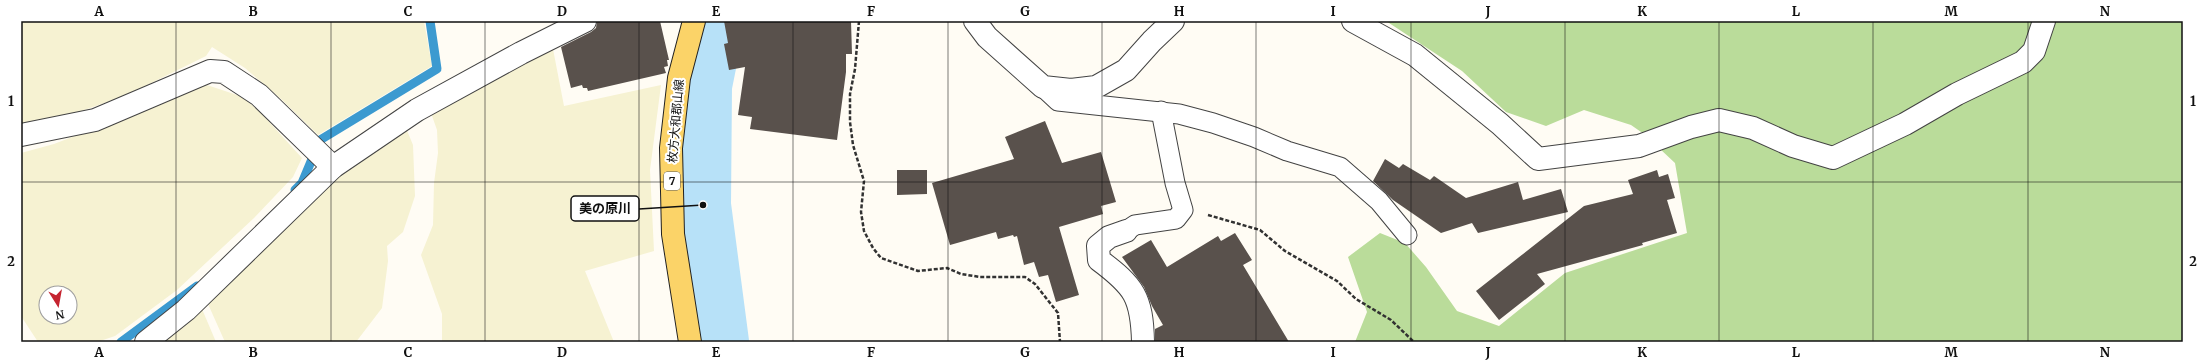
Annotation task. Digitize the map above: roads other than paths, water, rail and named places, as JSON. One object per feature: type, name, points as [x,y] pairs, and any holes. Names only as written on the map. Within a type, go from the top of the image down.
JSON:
[{"type":"main road","name":"枚方大和郡山線","points":[[690,342],[673,234],[671,148],[679,78],[694,21]]},
{"type":"street","points":[[146,342],[186,310],[333,167],[417,110],[521,53],[585,21]]},
{"type":"street","points":[[975,21],[987,38],[1043,87],[1071,90],[1096,87],[1126,70],[1152,40],[1173,21]]},
{"type":"street","points":[[1352,21],[1415,55],[1500,124],[1538,160],[1640,146],[1690,127],[1719,120],[1753,128],[1793,146],[1833,158],[1905,124],[1957,94],[2023,62],[2034,51],[2044,21]]},
{"type":"street","points":[[21,135],[94,120],[210,71],[224,72],[259,95],[333,167]]},
{"type":"street","points":[[1126,231],[1109,237],[1098,246],[1099,260],[1117,273],[1131,288],[1140,304],[1143,342]]},
{"type":"lane","points":[[1043,87],[1058,101],[1161,111],[1213,123],[1254,137],[1287,151],[1340,167],[1379,201],[1407,235]]},
{"type":"lane","points":[[1126,231],[1135,225],[1176,219],[1183,210],[1171,163],[1161,111]]},
{"type":"waterway","points":[[295,190],[302,183],[320,140],[437,69],[430,21]]},
{"type":"waterway","points":[[717,21],[704,86],[703,205],[721,342]]},
{"type":"waterway","points":[[121,342],[197,286]]},
{"type":"place","name":"美の原川","points":[[703,205]]}]
